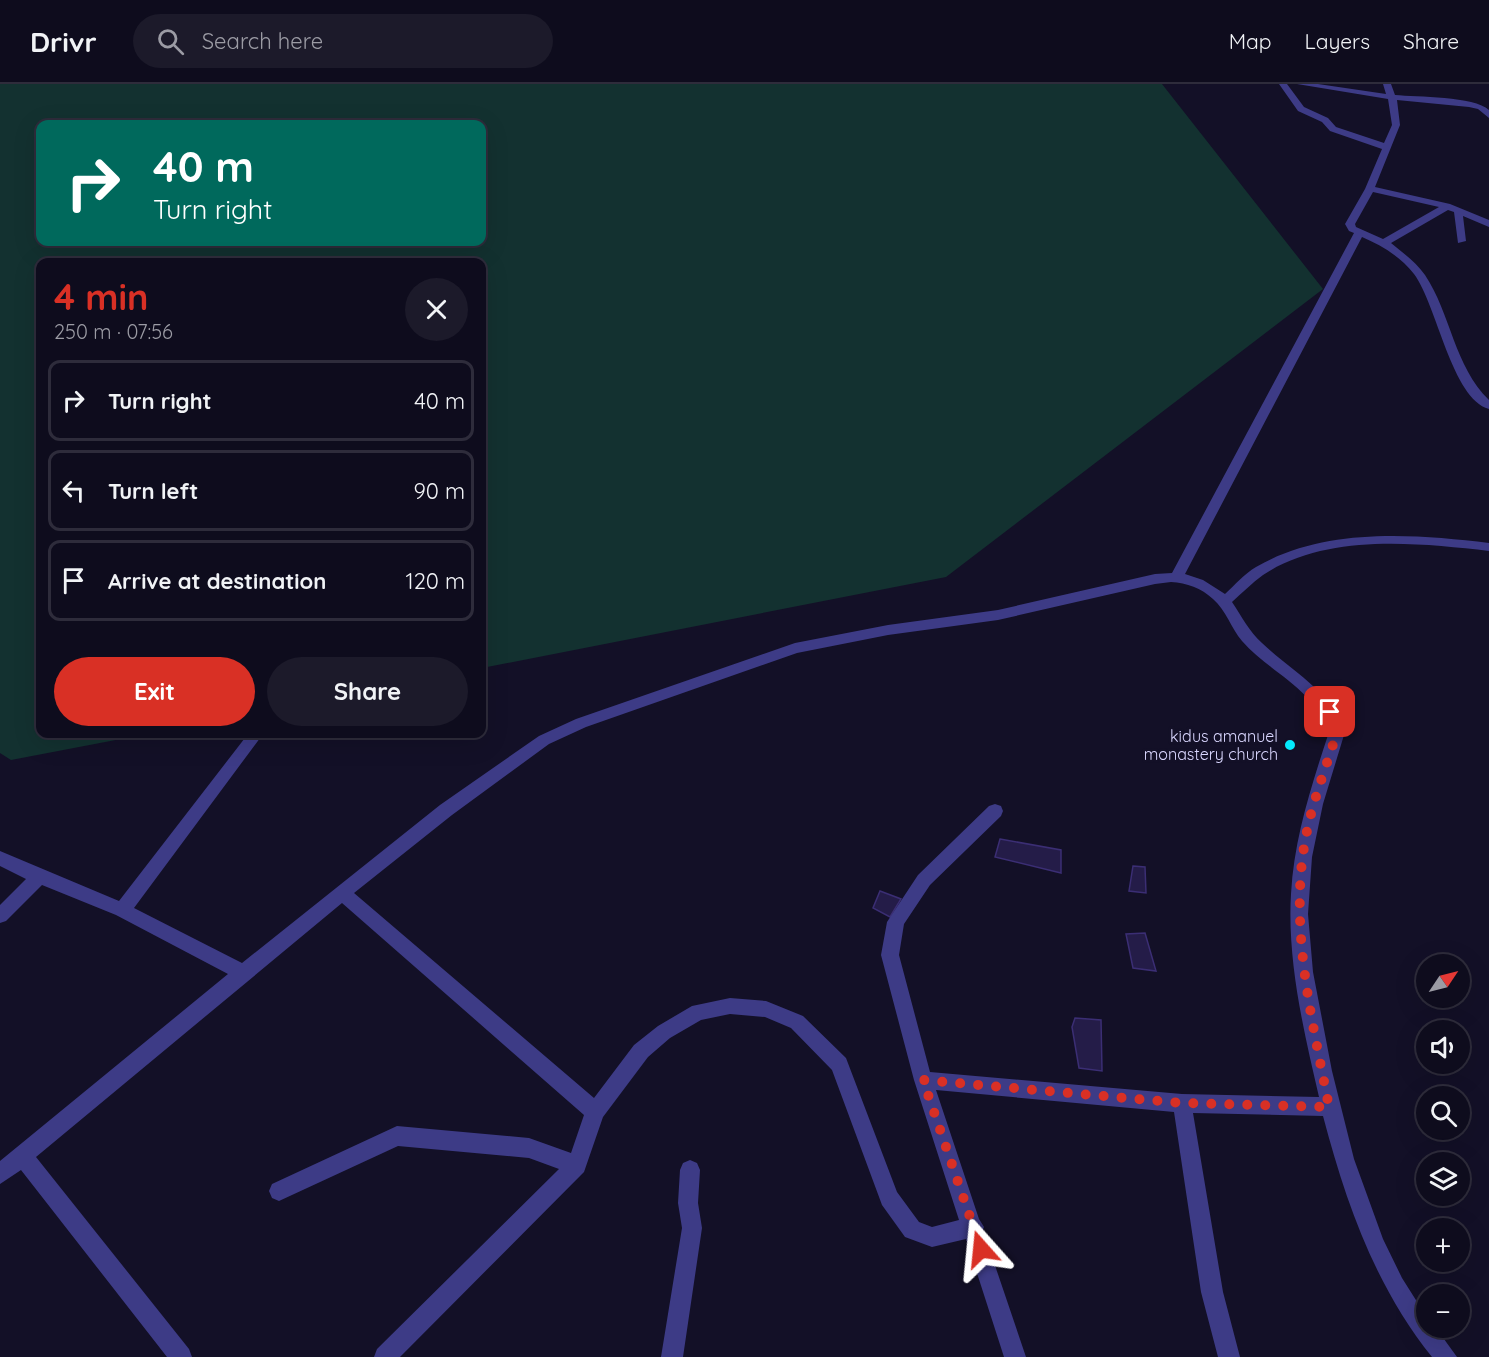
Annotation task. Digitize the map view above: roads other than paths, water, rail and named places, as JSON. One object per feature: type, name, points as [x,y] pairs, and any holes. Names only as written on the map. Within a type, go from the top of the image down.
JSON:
[{"type":"street","points":[[1283,84],[1301,109],[1325,120],[1333,129],[1386,147]]},
{"type":"street","points":[[1301,84],[1391,97],[1469,104],[1481,107],[1489,115]]},
{"type":"street","points":[[1387,84],[1396,125],[1370,189],[1350,224],[1352,229],[1359,233],[1384,243],[1409,263],[1421,277],[1459,368],[1474,393],[1489,406]]},
{"type":"street","points":[[1370,189],[1447,206],[1458,213],[1489,224]]},
{"type":"street","points":[[1384,243],[1447,206]]},
{"type":"street","points":[[1458,213],[1461,241]]},
{"type":"street","points":[[1177,576],[1359,233]]},
{"type":"street","points":[[1219,596],[1261,571],[1297,554],[1359,542],[1448,542],[1489,547]]},
{"type":"street","points":[[0,1174],[24,1157],[243,973],[494,775],[544,740],[581,723],[795,648],[888,630],[998,615],[1177,576],[1197,582],[1219,596],[1247,637],[1330,712],[1336,724],[1336,735],[1308,822],[1300,877],[1299,926],[1307,990],[1329,1107],[1378,1254],[1403,1301],[1446,1357]]},
{"type":"street","points":[[122,910],[253,738]]},
{"type":"street","points":[[994,811],[924,880],[896,921],[890,956],[923,1080],[1016,1357]]},
{"type":"street","points":[[0,858],[39,877],[122,910],[243,973]]},
{"type":"street","points":[[0,916],[39,877]]},
{"type":"street","points":[[343,894],[595,1112]]},
{"type":"street","points":[[385,1357],[577,1165],[595,1112],[641,1051],[698,1012],[730,1006],[766,1009],[797,1022],[839,1064],[889,1198],[912,1230],[932,1238],[974,1227]]},
{"type":"street","points":[[923,1080],[1182,1103],[1329,1107]]},
{"type":"street","points":[[1182,1103],[1212,1292],[1229,1357]]},
{"type":"street","points":[[279,1191],[397,1136],[529,1148],[577,1165]]},
{"type":"street","points":[[24,1157],[181,1357]]},
{"type":"street","points":[[672,1357],[692,1228],[688,1203],[690,1170]]},
{"type":"place","name":"kidus amanuel monastery church","points":[[1290,745]]}]
